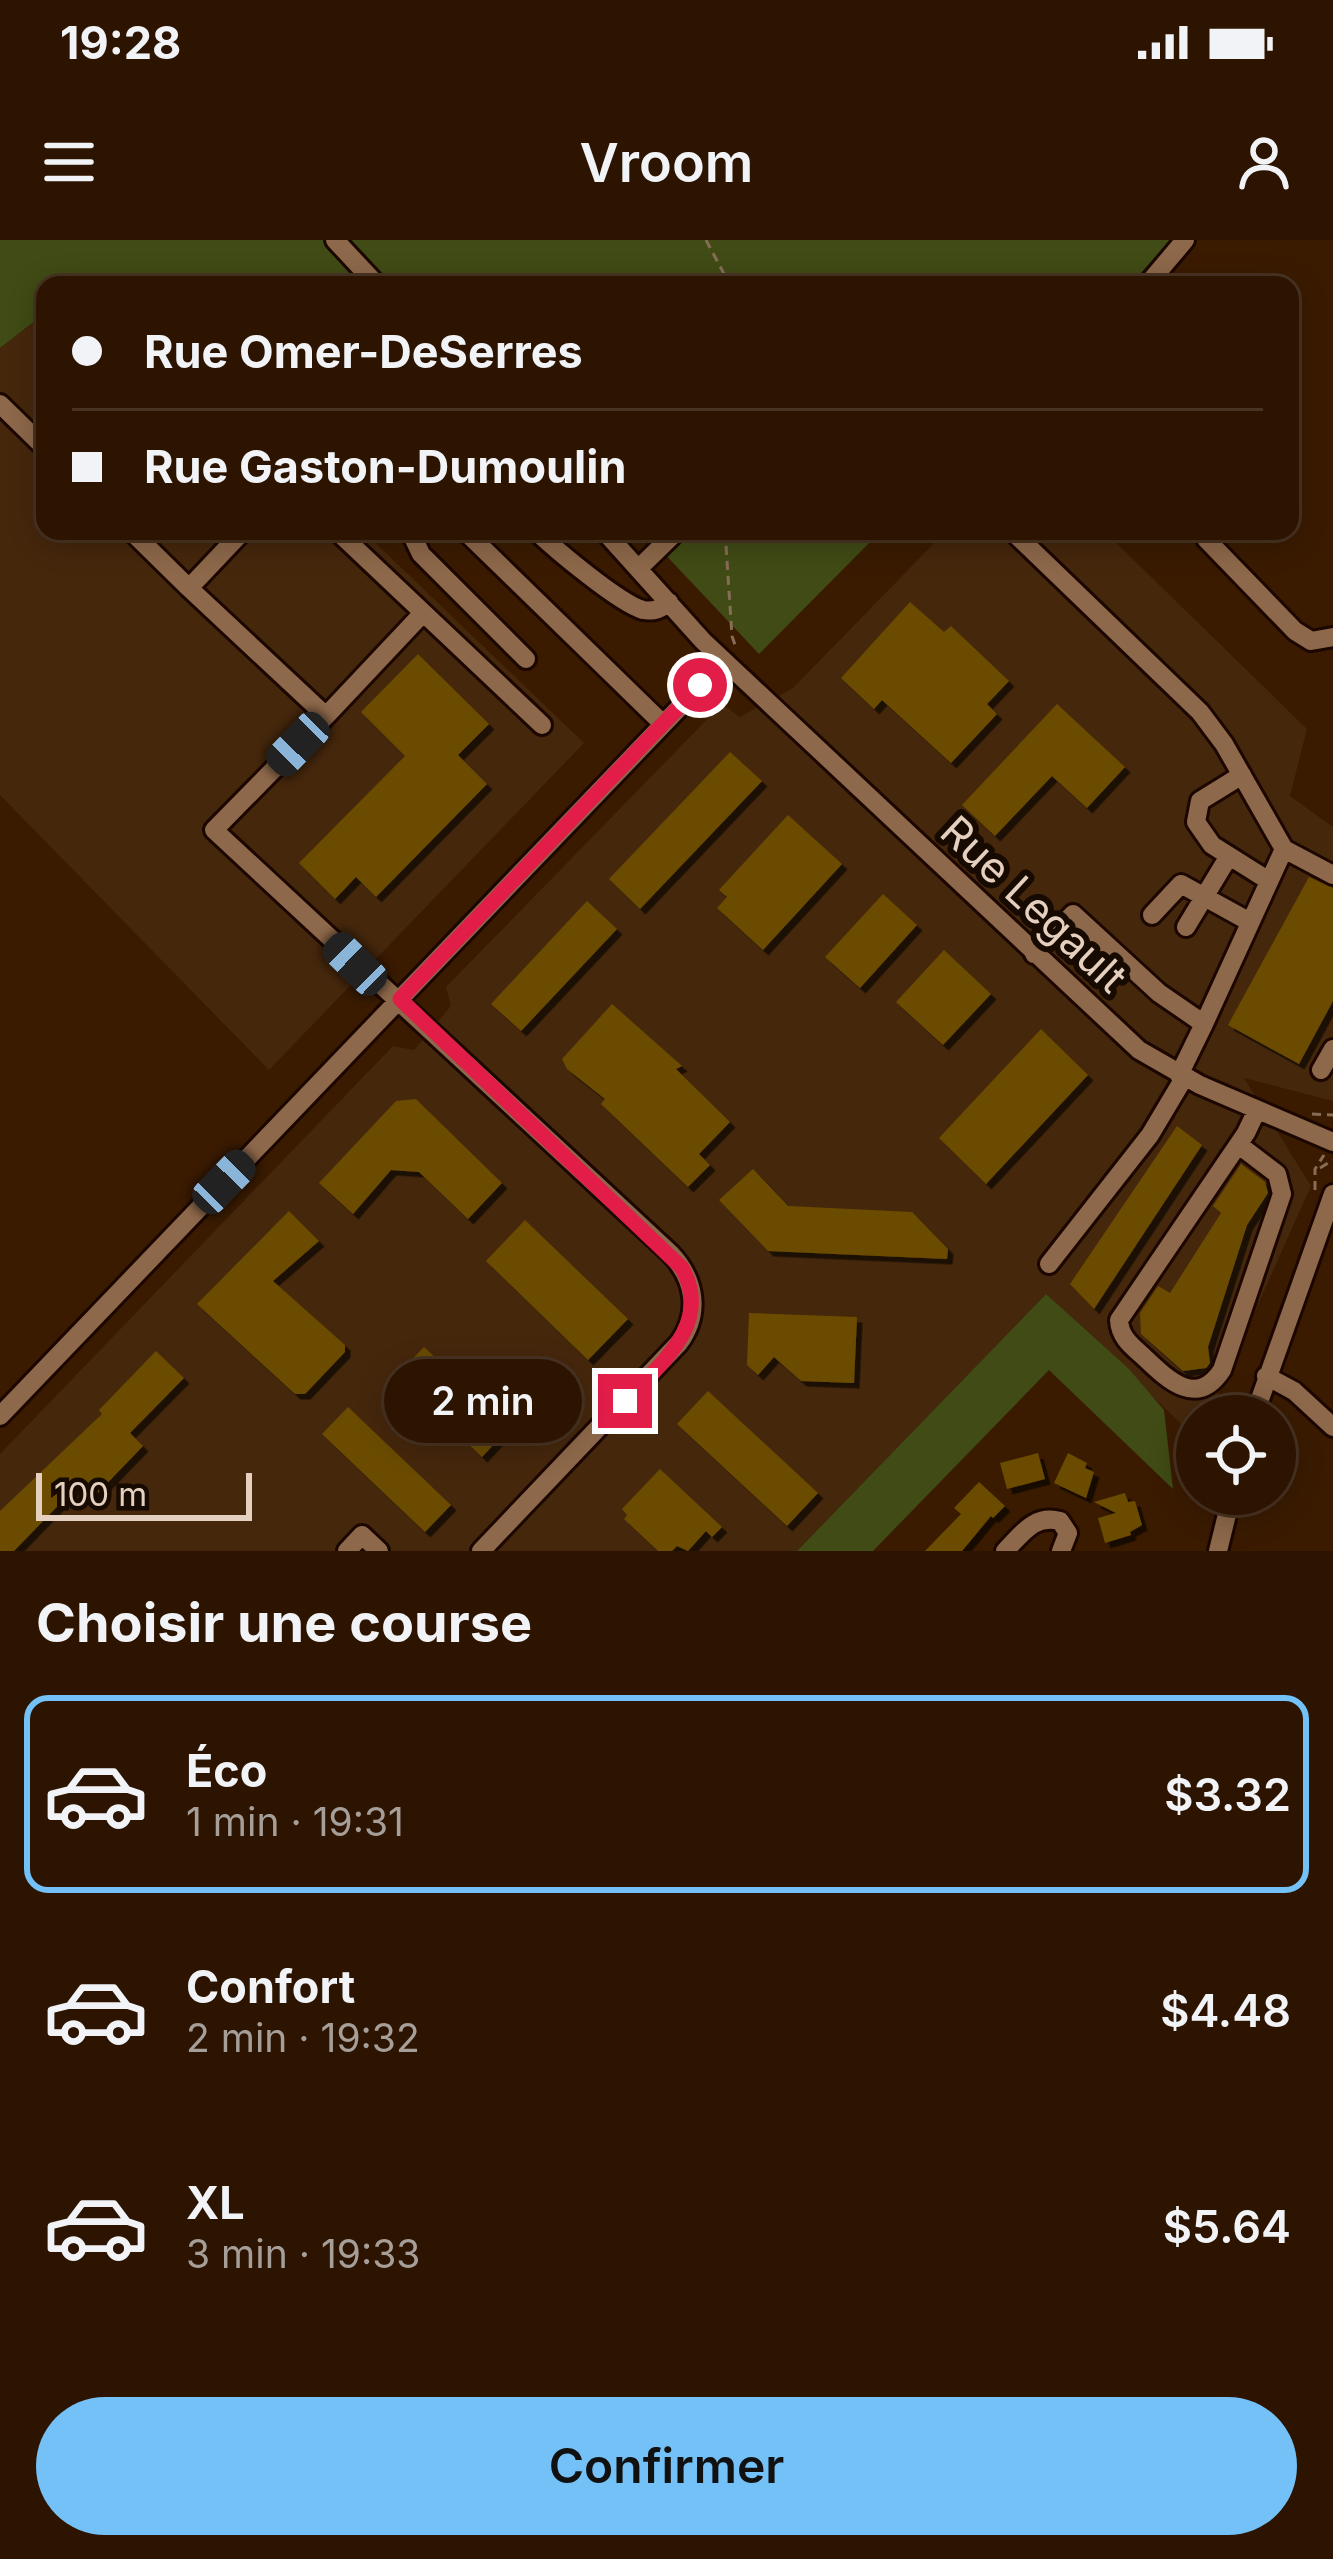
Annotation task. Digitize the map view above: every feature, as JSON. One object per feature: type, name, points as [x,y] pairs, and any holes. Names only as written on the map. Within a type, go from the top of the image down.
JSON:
[{"type":"street","points":[[335,240],[369,276]]},
{"type":"street","points":[[1155,276],[1185,240]]},
{"type":"street","points":[[0,404],[36,439]]},
{"type":"street","points":[[139,540],[326,716]]},
{"type":"street","points":[[189,588],[234,540]]},
{"type":"street","points":[[346,540],[542,725]]},
{"type":"street","points":[[415,540],[426,559],[526,659]]},
{"type":"street","points":[[475,540],[662,724]]},
{"type":"street","points":[[548,540],[634,606],[657,610],[669,602]]},
{"type":"street","name":"Rue Legault","points":[[612,540],[669,602],[730,654],[1034,954],[1139,1050],[1181,1077],[1333,1142]]},
{"type":"street","points":[[638,569],[668,540]]},
{"type":"street","points":[[1021,540],[1200,712],[1284,849],[1333,875]]},
{"type":"street","points":[[1207,540],[1295,632],[1311,641],[1333,637]]},
{"type":"street","points":[[423,613],[214,830],[670,1253],[692,1292],[691,1319],[679,1343],[481,1551]]},
{"type":"street","points":[[0,1416],[730,654]]},
{"type":"street","points":[[1242,775],[1200,801],[1196,814],[1204,838],[1269,881]]},
{"type":"street","points":[[1049,1264],[1150,1135],[1284,849]]},
{"type":"street","points":[[1186,927],[1229,856]]},
{"type":"street","points":[[1151,916],[1180,884],[1250,922]]},
{"type":"street","points":[[1034,954],[1073,914],[1159,993],[1204,1024]]},
{"type":"street","points":[[1321,1070],[1333,1049]]},
{"type":"street","points":[[1239,1144],[1277,1174],[1282,1194],[1222,1370],[1207,1386],[1190,1390],[1171,1383],[1125,1339],[1119,1320],[1239,1144],[1257,1110]]},
{"type":"street","points":[[1260,1395],[1324,1195]]},
{"type":"street","points":[[1266,1376],[1288,1386],[1333,1427]]},
{"type":"street","points":[[1218,1551],[1227,1515]]},
{"type":"street","points":[[1005,1551],[1033,1522],[1047,1517],[1060,1521],[1068,1533],[1060,1551]]},
{"type":"street","points":[[346,1551],[362,1535],[379,1551]]},
{"type":"path","points":[[706,240],[725,276]]},
{"type":"path","points":[[726,540],[730,654]]},
{"type":"path","points":[[1324,1195],[1315,1169],[1333,1160]]},
{"type":"shaded area","points":[[36,321],[36,540],[372,540],[584,743],[269,1070],[0,795],[0,348]]},
{"type":"shaded area","points":[[937,540],[1113,540],[1307,729],[1290,796],[1333,827],[1333,1101],[1244,1078],[1311,1186],[1217,1395],[1176,1395],[1176,1419],[1046,1294],[797,1551],[0,1551],[0,1454],[393,1046],[414,1050],[451,1006],[446,987],[722,704],[740,717],[793,688]]},
{"type":"green space","points":[[0,240],[1171,240],[1138,276],[36,276],[36,320],[0,348]]},
{"type":"green space","points":[[651,540],[872,540],[759,654]]},
{"type":"green space","points":[[1046,1294],[1129,1369],[1164,1410],[1173,1489],[1049,1370],[873,1551],[797,1551]]},
{"type":"building","points":[[910,602],[944,632],[951,626],[1009,681],[987,704],[997,714],[951,763],[882,700],[874,709],[841,678]]},
{"type":"building","points":[[418,654],[489,724],[458,755],[487,784],[376,897],[356,877],[335,899],[299,863],[405,756],[361,712]]},
{"type":"building","points":[[1057,704],[1125,767],[1087,808],[1052,776],[995,836],[962,805]]},
{"type":"building","points":[[730,752],[762,781],[640,909],[609,879]]},
{"type":"building","points":[[788,815],[842,864],[763,950],[717,908],[727,897],[719,890]]},
{"type":"building","points":[[1309,877],[1333,888],[1333,1001],[1299,1064],[1228,1025]]},
{"type":"building","points":[[883,894],[917,925],[860,988],[825,957]]},
{"type":"building","points":[[587,901],[617,929],[521,1031],[491,1004]]},
{"type":"building","points":[[944,950],[991,994],[943,1045],[896,1002]]},
{"type":"building","points":[[612,1004],[682,1066],[676,1069],[730,1122],[699,1154],[710,1165],[688,1187],[601,1104],[605,1099],[567,1069],[562,1059]]},
{"type":"building","points":[[1041,1029],[1088,1075],[986,1184],[939,1138]]},
{"type":"building","points":[[416,1099],[502,1183],[468,1219],[419,1172],[391,1170],[353,1214],[319,1183],[396,1101]]},
{"type":"building","points":[[1177,1126],[1202,1145],[1094,1309],[1070,1284]]},
{"type":"building","points":[[1241,1164],[1265,1182],[1268,1193],[1247,1225],[1208,1347],[1210,1363],[1206,1368],[1183,1371],[1141,1334],[1140,1313],[1158,1286],[1170,1293],[1221,1213],[1213,1206]]},
{"type":"building","points":[[753,1169],[788,1206],[912,1212],[948,1249],[947,1259],[768,1251],[719,1200]]},
{"type":"building","points":[[289,1211],[319,1241],[273,1281],[345,1345],[345,1352],[305,1394],[295,1394],[197,1304]]},
{"type":"building","points":[[525,1220],[628,1319],[588,1360],[486,1261]]},
{"type":"building","points":[[749,1313],[857,1317],[854,1383],[801,1381],[774,1357],[758,1375],[747,1365]]},
{"type":"building","points":[[424,1347],[510,1427],[482,1457],[396,1376]]},
{"type":"building","points":[[156,1351],[184,1378],[130,1433],[143,1446],[91,1500],[77,1486],[14,1551],[0,1551],[0,1511],[102,1414],[99,1410]]},
{"type":"building","points":[[708,1391],[818,1493],[787,1526],[677,1424]]},
{"type":"building","points":[[348,1407],[451,1505],[425,1532],[322,1434]]},
{"type":"building","points":[[1038,1453],[1045,1479],[1007,1489],[1000,1463]]},
{"type":"building","points":[[1068,1453],[1094,1472],[1086,1498],[1054,1483]]},
{"type":"building","points":[[660,1469],[722,1527],[712,1537],[706,1531],[688,1551],[677,1546],[658,1551],[624,1519],[627,1515],[622,1509]]},
{"type":"building","points":[[979,1482],[1005,1506],[962,1551],[925,1551],[961,1514],[954,1508]]},
{"type":"building","points":[[1125,1493],[1128,1502],[1135,1501],[1142,1525],[1131,1535],[1105,1543],[1098,1518],[1116,1513],[1094,1502]]},
{"type":"route","points":[[625,1401],[687,1331],[692,1298],[682,1268],[400,999],[700,685]]}]
